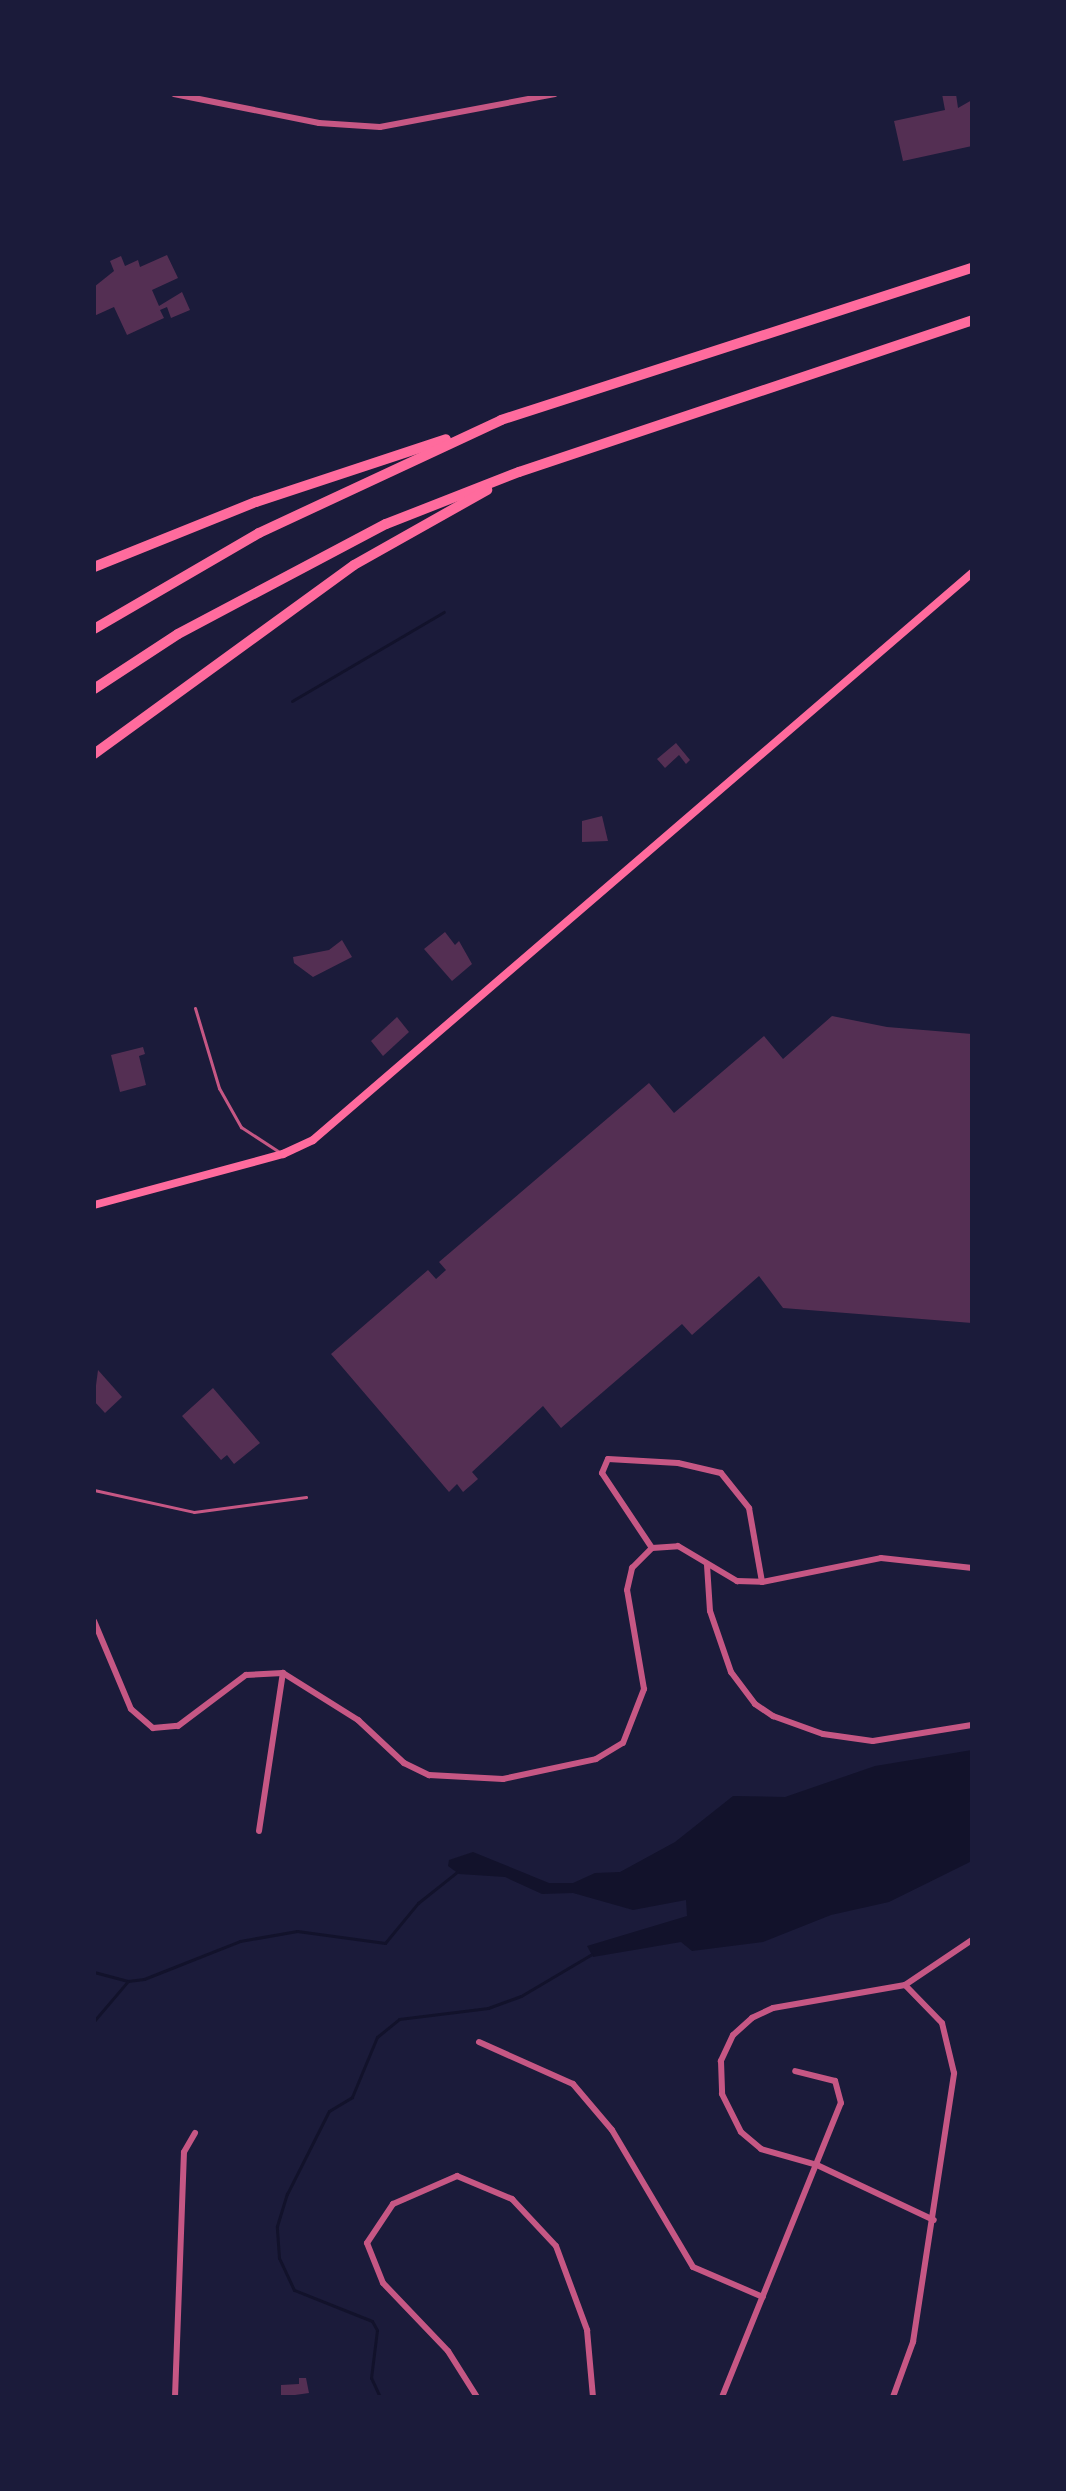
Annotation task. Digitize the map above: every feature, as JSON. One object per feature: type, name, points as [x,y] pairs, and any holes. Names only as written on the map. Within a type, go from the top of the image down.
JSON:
[{"type":"highway","points":[[94,567],[256,502],[972,268]]},
{"type":"highway","points":[[94,689],[277,578],[386,524],[519,472],[972,320]]},
{"type":"highway","points":[[94,629],[259,533],[501,420]]},
{"type":"highway","points":[[94,754],[354,565],[519,472]]},
{"type":"main road","points":[[94,1205],[283,1154],[313,1140],[972,573]]},
{"type":"street","points":[[174,94],[319,123],[380,127],[555,94]]},
{"type":"street","points":[[652,1548],[602,1473],[608,1459],[678,1463],[721,1473],[749,1508],[762,1582]]},
{"type":"street","points":[[94,1621],[131,1709],[153,1728],[178,1726],[246,1675],[283,1673],[358,1720],[404,1763],[429,1775],[503,1779],[596,1759],[623,1743],[642,1706],[644,1689],[627,1590],[632,1568],[652,1548],[678,1546],[737,1581],[762,1582],[881,1558],[972,1568]]},
{"type":"street","points":[[707,1565],[710,1611],[731,1672],[755,1704],[773,1716],[823,1734],[873,1741],[972,1725]]},
{"type":"street","points":[[259,1831],[283,1673]]},
{"type":"street","points":[[934,2220],[817,2165],[761,2149],[741,2132],[722,2094],[721,2061],[733,2035],[773,2008],[905,1985],[972,1940]]},
{"type":"street","points":[[893,2397],[913,2342],[954,2073],[952,2047],[942,2023],[905,1985]]},
{"type":"street","points":[[479,2042],[573,2084],[612,2130],[693,2267],[763,2297]]},
{"type":"street","points":[[722,2397],[817,2165],[841,2091],[835,2081],[795,2071]]},
{"type":"street","points":[[175,2397],[184,2152],[195,2133]]},
{"type":"street","points":[[477,2397],[448,2351],[383,2283],[367,2243],[393,2204],[457,2176],[512,2199],[556,2246],[587,2330],[593,2397]]},
{"type":"lane","points":[[195,1008],[219,1088],[241,1127],[283,1154]]},
{"type":"lane","points":[[94,1490],[194,1512],[306,1497]]},
{"type":"shaded area","points":[[972,1750],[972,1861],[889,1902],[831,1915],[763,1942],[692,1951],[681,1942],[593,1957],[587,1946],[687,1916],[686,1900],[633,1910],[573,1893],[542,1894],[505,1877],[459,1874],[448,1866],[449,1860],[473,1852],[549,1883],[573,1883],[595,1873],[620,1872],[675,1842],[733,1796],[785,1797],[875,1766]]},
{"type":"building","points":[[942,94],[956,94],[958,108],[972,100],[972,146],[903,161],[894,121],[945,110]]},
{"type":"building","points":[[167,255],[178,278],[152,290],[159,306],[182,292],[190,310],[171,318],[167,307],[160,310],[164,318],[127,335],[114,307],[94,316],[94,287],[114,271],[110,261],[121,256],[125,266],[138,260],[140,267]]},
{"type":"building","points":[[676,743],[690,760],[686,764],[679,755],[665,768],[657,759]]},
{"type":"building","points":[[602,816],[608,841],[582,842],[582,821]]},
{"type":"building","points":[[445,932],[455,945],[459,941],[472,964],[452,981],[424,949]]},
{"type":"building","points":[[342,940],[352,957],[313,977],[294,963],[293,957],[329,950]]},
{"type":"building","points":[[832,1016],[887,1027],[972,1034],[972,1323],[783,1308],[759,1276],[692,1335],[682,1324],[561,1428],[543,1406],[472,1472],[478,1479],[463,1492],[457,1484],[449,1492],[331,1354],[428,1270],[436,1279],[446,1270],[439,1262],[649,1083],[674,1113],[764,1036],[783,1059]]},
{"type":"building","points":[[397,1017],[409,1032],[383,1056],[371,1041]]},
{"type":"building","points":[[143,1047],[145,1054],[139,1056],[146,1085],[120,1092],[111,1055]]},
{"type":"building","points":[[98,1370],[122,1397],[105,1413],[94,1401]]},
{"type":"building","points":[[213,1388],[260,1443],[234,1464],[227,1455],[221,1460],[182,1416]]},
{"type":"building","points":[[299,2378],[306,2378],[309,2393],[281,2397],[281,2385],[299,2384]]},
{"type":"waterway","points":[[292,701],[444,612]]},
{"type":"waterway","points":[[94,1972],[128,1981],[144,1979],[240,1941],[297,1931],[385,1943],[418,1903],[457,1872]]},
{"type":"waterway","points":[[380,2397],[371,2378],[377,2330],[372,2321],[294,2290],[279,2258],[277,2226],[287,2194],[329,2111],[352,2097],[377,2037],[399,2019],[488,2008],[521,1996],[592,1954]]},
{"type":"waterway","points":[[94,2021],[128,1981]]}]
